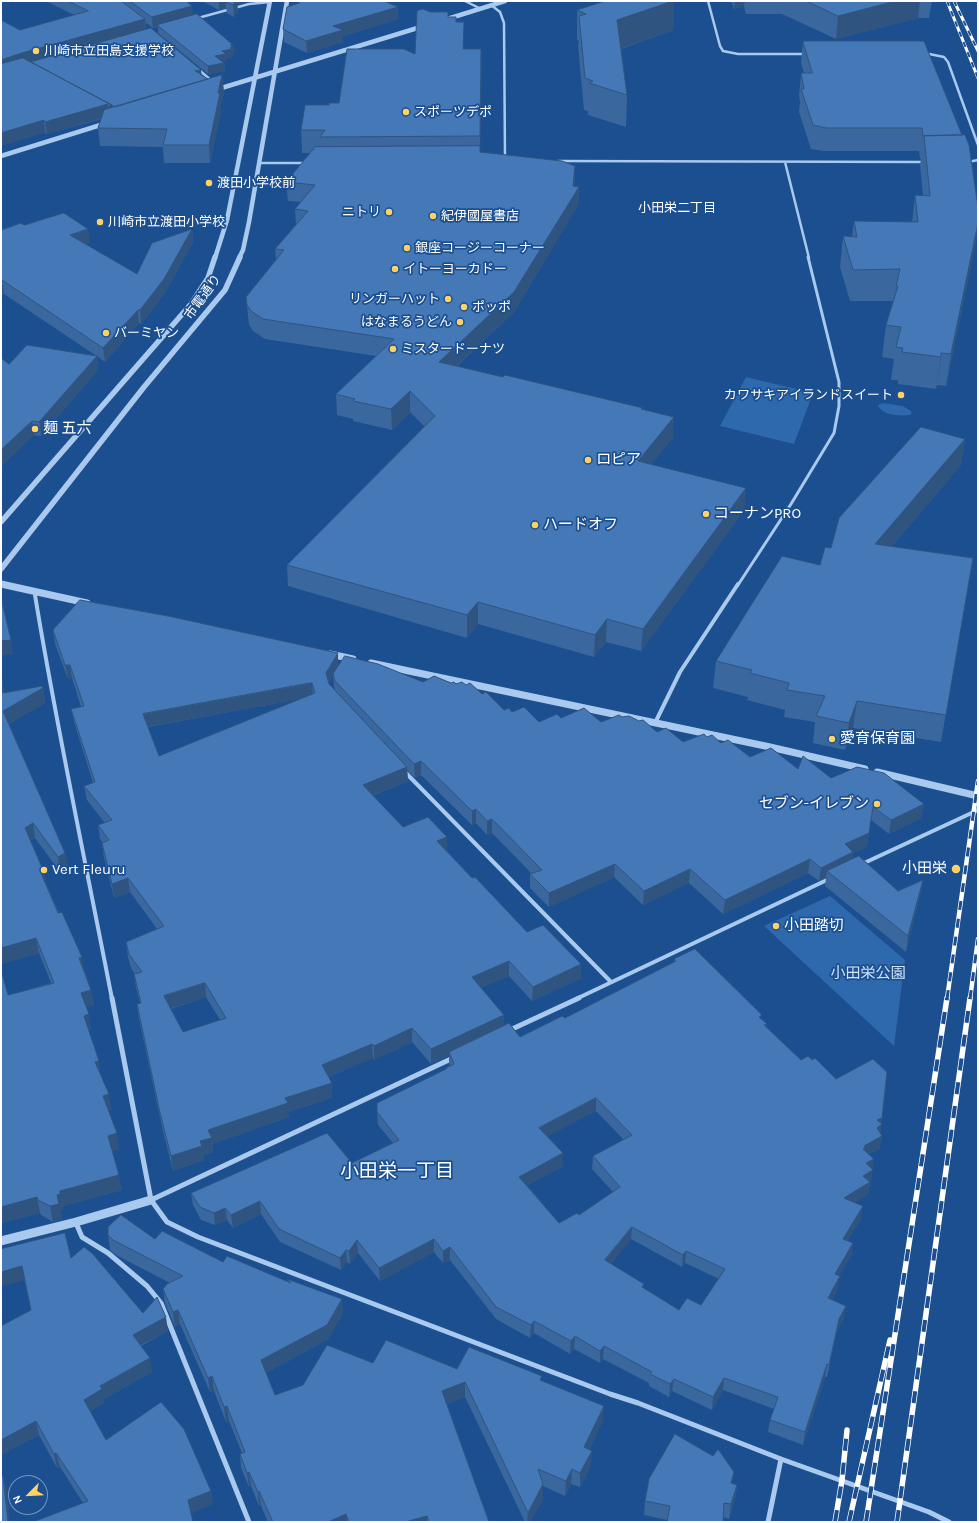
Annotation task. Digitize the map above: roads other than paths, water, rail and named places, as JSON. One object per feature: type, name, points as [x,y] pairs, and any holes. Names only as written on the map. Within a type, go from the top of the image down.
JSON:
[{"type":"street","name":"市電通り","points":[[1,522],[191,304],[208,278],[227,220],[270,1]]},
{"type":"street","points":[[196,18],[249,4],[270,1]]},
{"type":"street","name":"市電通り","points":[[1,569],[144,387],[225,290],[243,250],[260,163],[274,71],[287,1]]},
{"type":"street","points":[[465,1],[481,8]]},
{"type":"street","points":[[442,20],[505,1]]},
{"type":"street","points":[[708,1],[720,46],[724,51],[738,54],[815,54]]},
{"type":"street","points":[[491,5],[498,8],[501,12],[504,23],[505,161]]},
{"type":"street","points":[[209,92],[426,25]]},
{"type":"street","points":[[923,53],[944,57],[948,62],[978,145]]},
{"type":"street","points":[[196,68],[218,86],[224,88]]},
{"type":"street","points":[[1,156],[115,121]]},
{"type":"street","points":[[963,162],[978,160]]},
{"type":"street","points":[[551,161],[926,162]]},
{"type":"street","points":[[655,723],[680,672],[791,504],[834,433],[839,406],[839,382],[785,162]]},
{"type":"street","points":[[260,163],[314,163]]},
{"type":"street","points":[[1,584],[98,605]]},
{"type":"street","points":[[37,593],[35,595],[52,692],[135,1109],[151,1200],[167,1222],[198,1237],[638,1403],[781,1459],[929,1512],[949,1522]]},
{"type":"street","points":[[325,653],[346,661],[770,747],[978,796]]},
{"type":"street","points":[[398,766],[612,982]]},
{"type":"street","points":[[858,866],[978,810]]},
{"type":"street","points":[[504,1033],[837,876]]},
{"type":"street","points":[[1,1241],[76,1222],[151,1200],[456,1057]]},
{"type":"street","points":[[76,1222],[82,1237],[108,1253],[147,1286],[161,1303],[248,1522]]},
{"type":"street","points":[[768,1522],[781,1459]]},
{"type":"railway","points":[[947,1],[978,78]]},
{"type":"railway","points":[[954,1],[978,51]]},
{"type":"railway","points":[[947,999],[978,781]]},
{"type":"railway","points":[[970,999],[978,939]]},
{"type":"railway","points":[[866,1522],[947,998]]},
{"type":"railway","points":[[897,1522],[970,998]]},
{"type":"railway","points":[[849,1522],[890,1340]]},
{"type":"railway","points":[[835,1522],[842,1480],[847,1430]]},
{"type":"place","name":"川崎市立田島支援学校","points":[[36,51]]},
{"type":"place","name":"スポーツデポ","points":[[406,112]]},
{"type":"place","name":"渡田小学校前","points":[[209,183]]},
{"type":"place","name":"ニトリ","points":[[389,212]]},
{"type":"place","name":"紀伊國屋書店","points":[[433,216]]},
{"type":"place","name":"川崎市立渡田小学校","points":[[100,222]]},
{"type":"place","name":"銀座コージーコーナー","points":[[407,248]]},
{"type":"place","name":"イトーヨーカドー","points":[[395,269]]},
{"type":"place","name":"リンガーハット","points":[[448,299]]},
{"type":"place","name":"ポッポ","points":[[464,307]]},
{"type":"place","name":"はなまるうどん","points":[[460,322]]},
{"type":"place","name":"バーミヤン","points":[[106,333]]},
{"type":"place","name":"ミスタードーナツ","points":[[393,349]]},
{"type":"place","name":"カワサキアイランドスイート","points":[[901,395]]},
{"type":"place","name":"麺 五六","points":[[35,429]]},
{"type":"place","name":"ロピア","points":[[588,460]]},
{"type":"place","name":"コーナンPRO","points":[[706,514]]},
{"type":"place","name":"ハードオフ","points":[[535,525]]},
{"type":"place","name":"愛育保育園","points":[[832,739]]},
{"type":"place","name":"セブン-イレブン","points":[[877,804]]},
{"type":"place","name":"小田栄","points":[[956,869]]},
{"type":"place","name":"Vert Fleuru","points":[[44,870]]},
{"type":"place","name":"小田踏切","points":[[776,926]]},
{"type":"district","name":"小田栄二丁目","points":[[677,208]]},
{"type":"district","name":"小田栄一丁目","points":[[397,1172]]},
{"type":"park label","name":"小田栄公園","points":[[868,974]]}]
